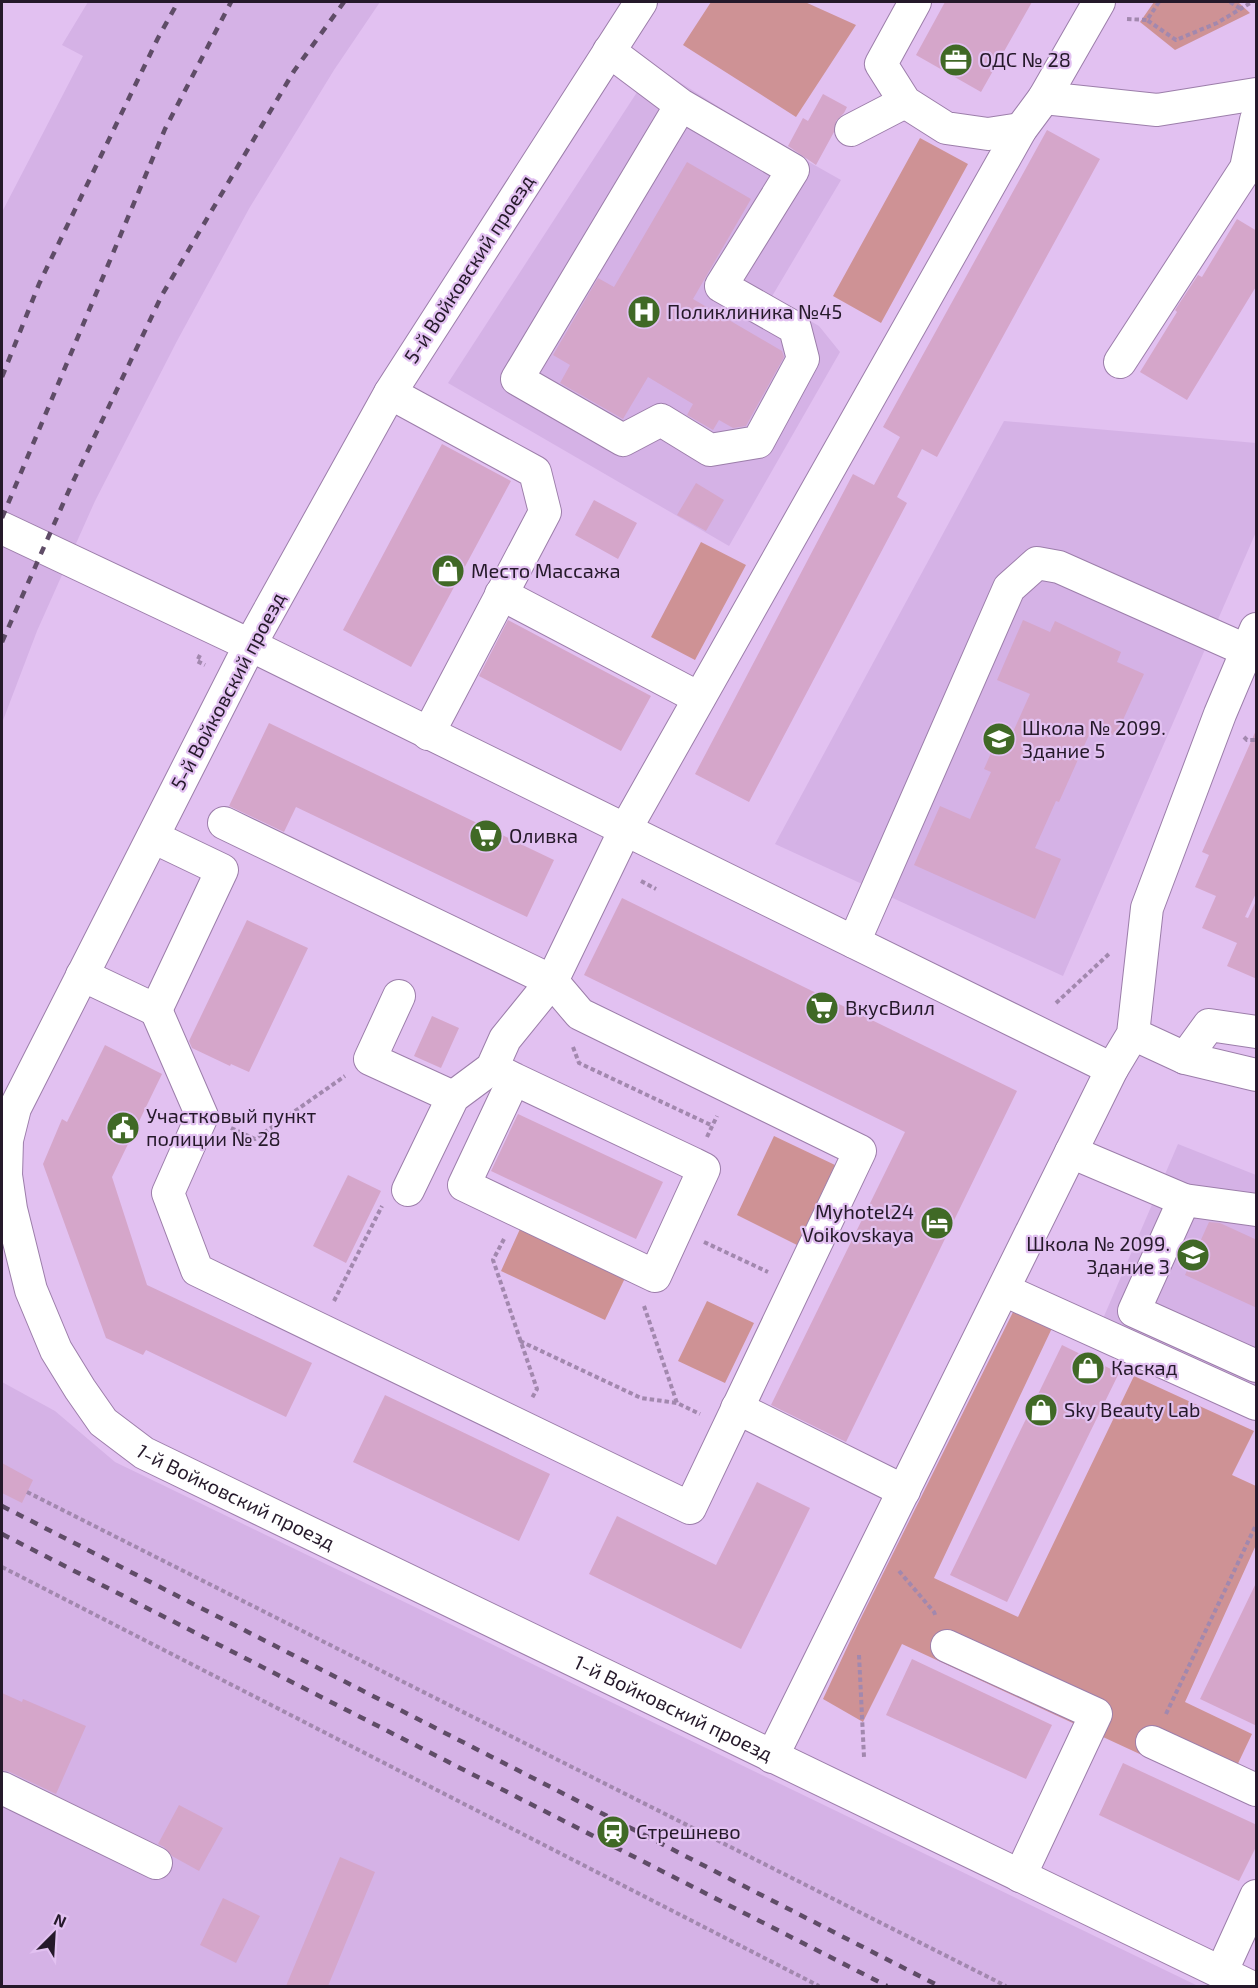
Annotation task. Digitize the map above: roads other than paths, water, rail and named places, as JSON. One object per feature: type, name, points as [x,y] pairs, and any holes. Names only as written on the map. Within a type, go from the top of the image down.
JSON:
[{"type":"street","name":"5-й Войковский проезд","points":[[103,1422],[56,1350],[31,1290],[11,1209],[6,1175],[7,1140],[15,1108],[250,645],[390,393],[641,2]]},
{"type":"street","points":[[915,2],[881,64],[905,102],[946,128],[987,134],[1021,129]]},
{"type":"street","points":[[408,1190],[453,1097],[503,1074],[705,1169],[655,1276],[464,1185],[503,1074],[506,1039],[552,981],[625,830],[1021,129],[1044,98],[1099,2]]},
{"type":"street","points":[[609,51],[681,105],[793,170],[721,286],[795,328],[803,360],[758,442],[710,450],[661,420],[624,440],[517,379],[681,105]]},
{"type":"street","points":[[1044,98],[1157,110],[1257,94]]},
{"type":"street","points":[[852,130],[905,102]]},
{"type":"street","points":[[1120,362],[1246,168],[1257,120]]},
{"type":"street","points":[[390,393],[535,472],[545,512],[428,734]]},
{"type":"street","points":[[2,528],[250,645],[1112,1070]]},
{"type":"street","points":[[772,1757],[1071,1152],[1112,1070],[1133,1034],[1147,908],[1220,714],[1252,640],[1059,567],[1037,562],[1009,588],[854,942]]},
{"type":"street","points":[[501,594],[699,698]]},
{"type":"street","points":[[82,975],[156,1010],[202,1116],[168,1193],[198,1270],[690,1508],[860,1151],[580,1014],[552,981],[224,823]]},
{"type":"street","points":[[153,837],[222,870],[156,1010]]},
{"type":"street","points":[[399,996],[370,1059],[453,1097]]},
{"type":"street","points":[[1185,1058],[1209,1025],[1257,1032]]},
{"type":"street","points":[[1133,1034],[1185,1058],[1257,1075]]},
{"type":"street","points":[[1071,1152],[1184,1200],[1257,1210]]},
{"type":"street","points":[[1184,1200],[1134,1311],[1257,1366]]},
{"type":"street","points":[[1004,1290],[1257,1404]]},
{"type":"street","points":[[733,1417],[904,1491]]},
{"type":"street","name":"1-й Войковский проезд","points":[[103,1422],[144,1453],[1250,1986]]},
{"type":"street","points":[[946,1646],[1096,1714],[1020,1876]]},
{"type":"street","points":[[1152,1742],[1257,1790]]},
{"type":"street","points":[[2,1788],[156,1863]]},
{"type":"street","points":[[1221,1972],[1256,1901]]},
{"type":"railway","points":[[2,377],[39,284],[158,38],[178,2]]},
{"type":"railway","points":[[2,518],[165,129],[231,2]]},
{"type":"railway","points":[[2,642],[70,488],[162,295],[294,71],[344,2]]},
{"type":"railway","points":[[2,1506],[939,1986]]},
{"type":"railway","points":[[2,1534],[887,1986]]},
{"type":"place","name":"ОДС № 28","points":[[956,60]]},
{"type":"place","name":"Поликлиника №45","points":[[644,312]]},
{"type":"place","name":"Место Массажа","points":[[448,571]]},
{"type":"place","name":"Школа № 2099. Здание 5","points":[[999,739]]},
{"type":"place","name":"Оливка","points":[[486,836]]},
{"type":"place","name":"ВкусВилл","points":[[822,1008]]},
{"type":"place","name":"Участковый пункт полиции № 28","points":[[123,1128]]},
{"type":"place","name":"Myhotel24 Voikovskaya","points":[[937,1223]]},
{"type":"place","name":"Школа № 2099. Здание 3","points":[[1193,1255]]},
{"type":"place","name":"Каскад","points":[[1088,1368]]},
{"type":"place","name":"Sky Beauty Lab","points":[[1041,1410]]},
{"type":"place","name":"Стрешнево","points":[[613,1832]]}]
